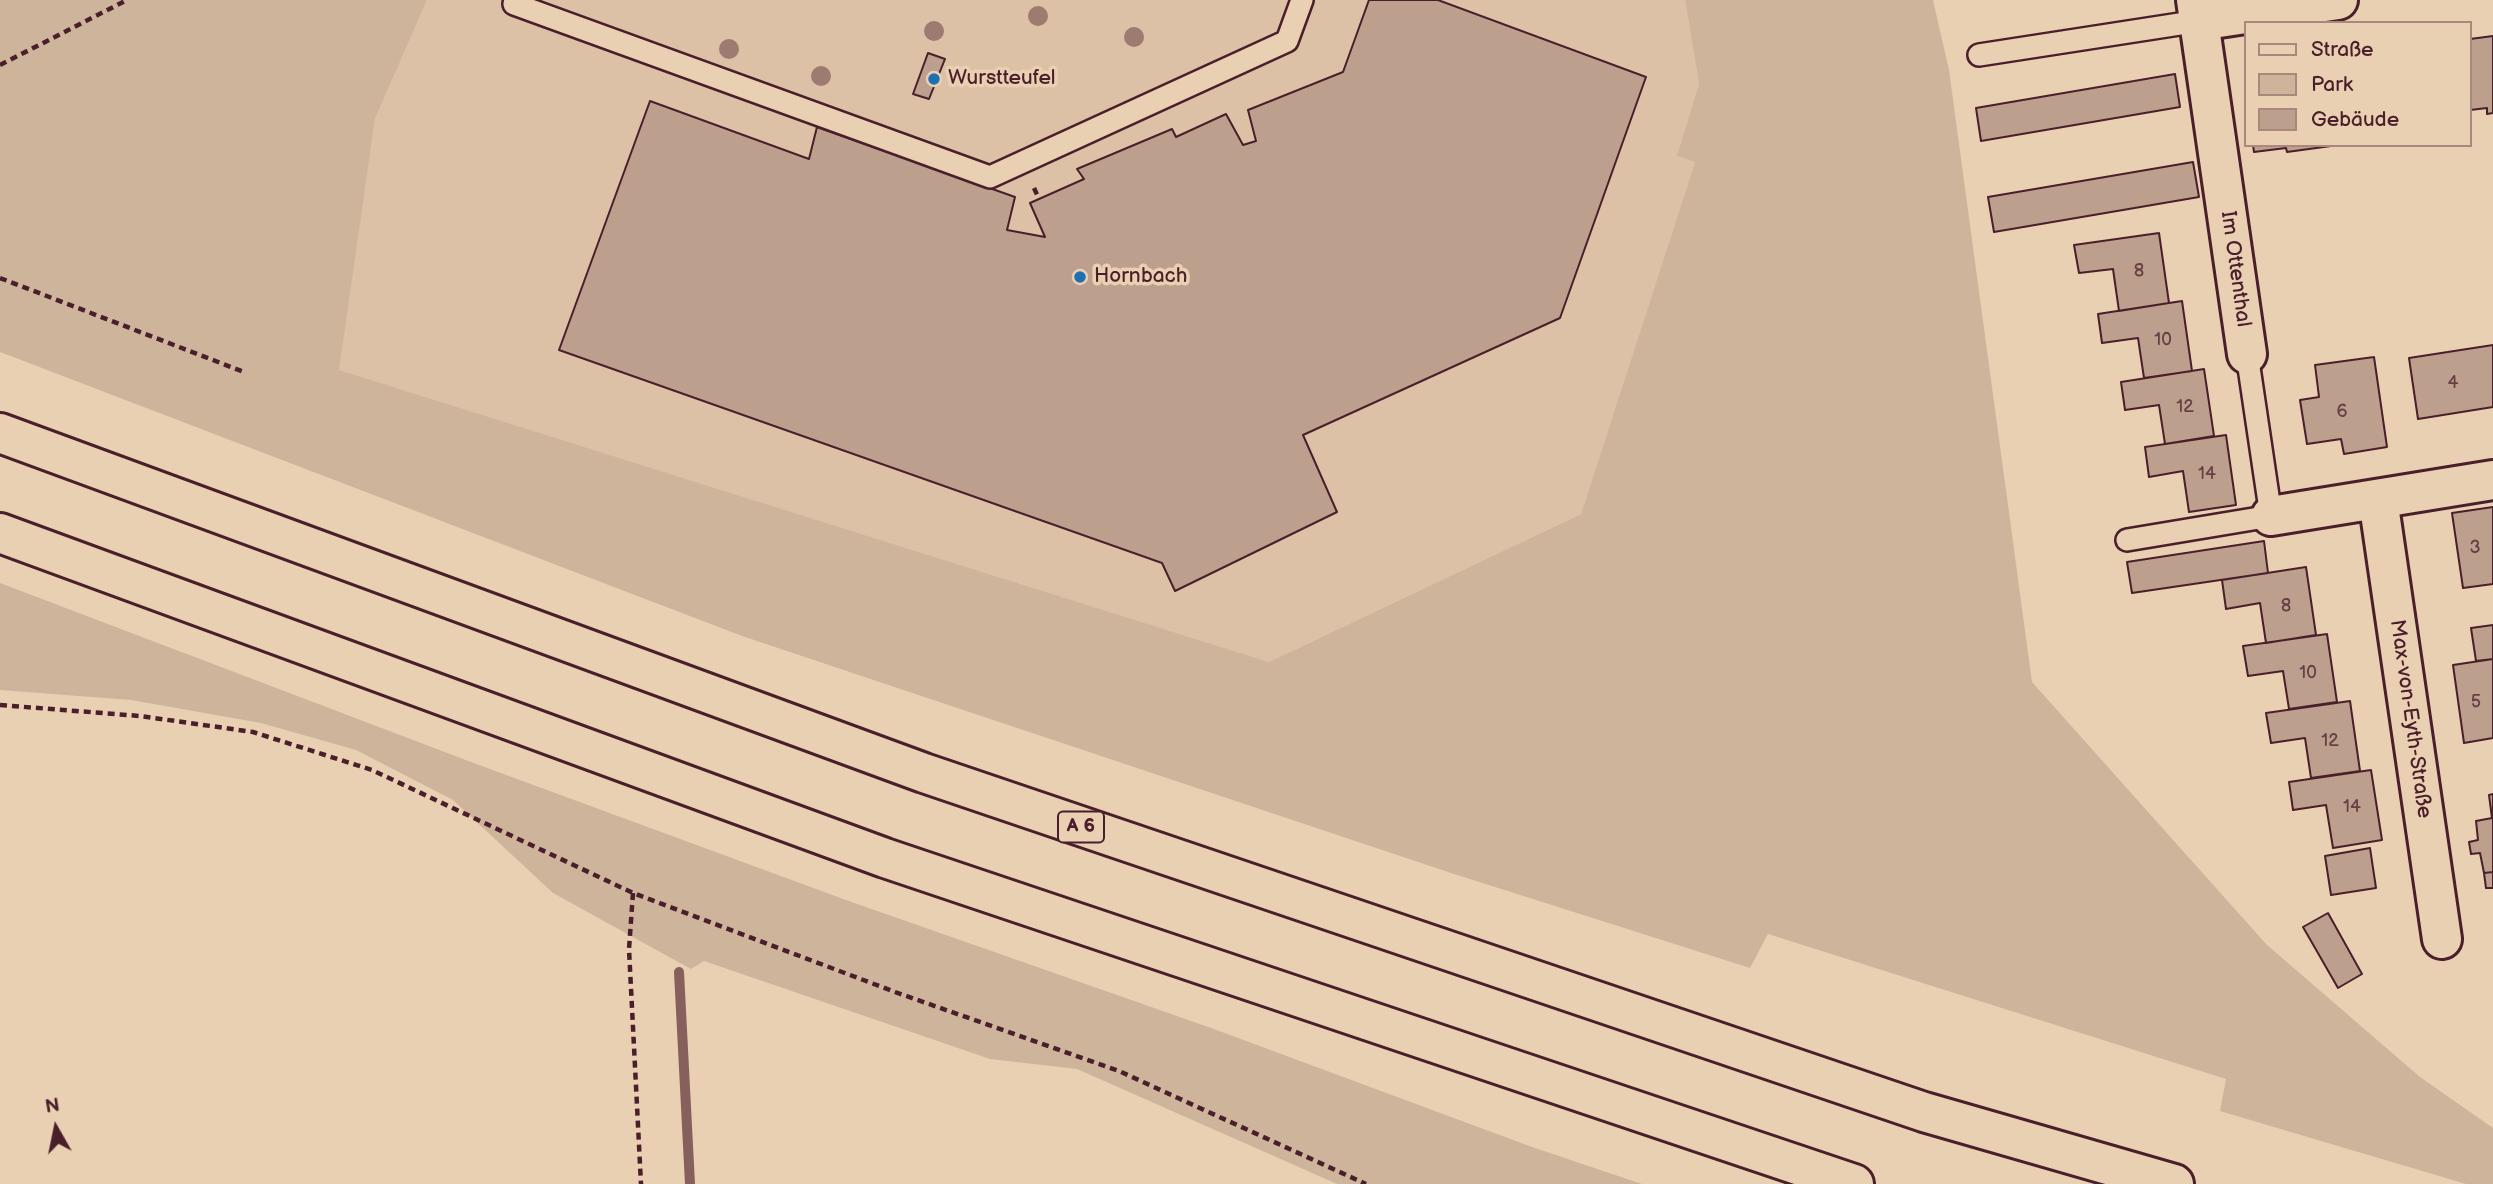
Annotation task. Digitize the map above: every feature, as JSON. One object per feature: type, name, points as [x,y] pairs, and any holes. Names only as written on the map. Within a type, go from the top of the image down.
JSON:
[{"type":"main road","points":[[2198,11],[2338,0]]},
{"type":"main road","name":"Im Ottenthal","points":[[2198,11],[2247,354]]},
{"type":"main road","name":"A 6","points":[[0,433],[937,778],[1924,1112],[2174,1184]]},
{"type":"main road","points":[[2271,516],[2493,480]]},
{"type":"main road","name":"Max-von-Eyth-Straße","points":[[2378,499],[2442,939]]},
{"type":"main road","points":[[0,533],[885,858],[1854,1184]]},
{"type":"lane","points":[[515,0],[514,4],[990,177],[1287,41],[1302,0]]},
{"type":"lane","points":[[1979,55],[2198,11]]},
{"type":"lane","name":"Im Ottenthal","points":[[2247,354],[2271,516]]},
{"type":"lane","points":[[2127,540],[2271,516]]},
{"type":"path","points":[[0,65],[127,0]]},
{"type":"path","points":[[0,278],[244,372]]},
{"type":"path","points":[[0,705],[140,716],[253,732],[372,770],[633,893],[895,992],[1119,1071],[1366,1184]]},
{"type":"path","points":[[633,893],[629,949],[642,1184]]},
{"type":"shaded area","points":[[427,0],[1685,0],[1699,84],[1678,156],[1695,162],[1581,514],[1269,662],[338,370],[375,119]]},
{"type":"green space","points":[[0,0],[427,0],[375,119],[339,370],[1269,662],[1581,514],[1695,162],[1677,156],[1699,84],[1685,0],[1933,0],[1949,70],[2032,682],[2266,944],[2420,1077],[2493,1128],[2493,1184],[2466,1184],[2220,1111],[2226,1079],[1768,934],[1750,968],[1451,873],[742,636],[0,352]]},
{"type":"green space","points":[[0,583],[471,762],[846,900],[1214,1029],[1532,1147],[1642,1184],[1337,1184],[1077,1069],[990,1059],[704,961],[691,969],[553,893],[453,800],[356,750],[261,723],[131,700],[0,690]]},
{"type":"building","name":"Hornbach","points":[[1369,0],[1438,0],[1646,77],[1560,318],[1303,435],[1337,512],[1175,591],[1162,563],[559,350],[650,101],[809,159],[817,127],[1015,197],[1007,230],[1045,237],[1030,203],[1084,179],[1077,169],[1172,129],[1176,137],[1226,114],[1243,145],[1256,141],[1248,110],[1343,72]]},
{"type":"building","points":[[2493,36],[2493,113],[2487,114],[2487,108],[2472,110],[2472,39]]},
{"type":"building","points":[[928,53],[945,59],[929,99],[913,94]]},
{"type":"building","points":[[2175,74],[2180,107],[1981,141],[1976,108]]},
{"type":"building","points":[[2253,147],[2324,147],[2287,152],[2286,148],[2254,152]]},
{"type":"building","points":[[2193,162],[2199,197],[1994,232],[1988,197]]},
{"type":"building","points":[[2159,233],[2169,303],[2119,311],[2113,269],[2079,273],[2074,245]]},
{"type":"building","points":[[2182,301],[2192,371],[2144,378],[2138,338],[2102,343],[2098,314]]},
{"type":"building","points":[[2493,345],[2493,407],[2418,419],[2409,358]]},
{"type":"building","points":[[2374,357],[2387,447],[2344,454],[2341,439],[2307,444],[2300,400],[2319,397],[2315,365]]},
{"type":"building","points":[[2204,369],[2214,436],[2165,444],[2159,405],[2125,410],[2121,382]]},
{"type":"building","points":[[2226,435],[2236,505],[2189,512],[2183,471],[2149,477],[2145,447]]},
{"type":"building","points":[[2493,507],[2493,584],[2463,588],[2452,513]]},
{"type":"building","points":[[2264,541],[2268,573],[2132,593],[2127,562]]},
{"type":"building","points":[[2306,567],[2316,635],[2266,643],[2260,603],[2226,609],[2222,580]]},
{"type":"building","points":[[2493,625],[2493,659],[2476,661],[2471,628]]},
{"type":"building","points":[[2327,634],[2337,702],[2289,709],[2283,671],[2248,676],[2243,646]]},
{"type":"building","points":[[2493,659],[2493,738],[2464,743],[2453,665]]},
{"type":"building","points":[[2350,701],[2360,771],[2311,778],[2305,738],[2271,743],[2266,713]]},
{"type":"building","points":[[2371,770],[2382,840],[2333,848],[2326,805],[2293,810],[2289,782]]},
{"type":"building","points":[[2493,794],[2493,872],[2484,873],[2480,853],[2471,854],[2469,842],[2478,840],[2476,821],[2492,818],[2489,795]]},
{"type":"building","points":[[2370,848],[2376,888],[2331,895],[2325,856]]},
{"type":"building","points":[[2493,872],[2493,888],[2486,888],[2484,873]]},
{"type":"building","points":[[2328,913],[2362,974],[2338,988],[2303,927]]},
{"type":"waterway","points":[[679,972],[690,1184]]},
{"type":"place","name":"Wurstteufel","points":[[934,79]]},
{"type":"place","name":"Hornbach","points":[[1080,277]]}]
